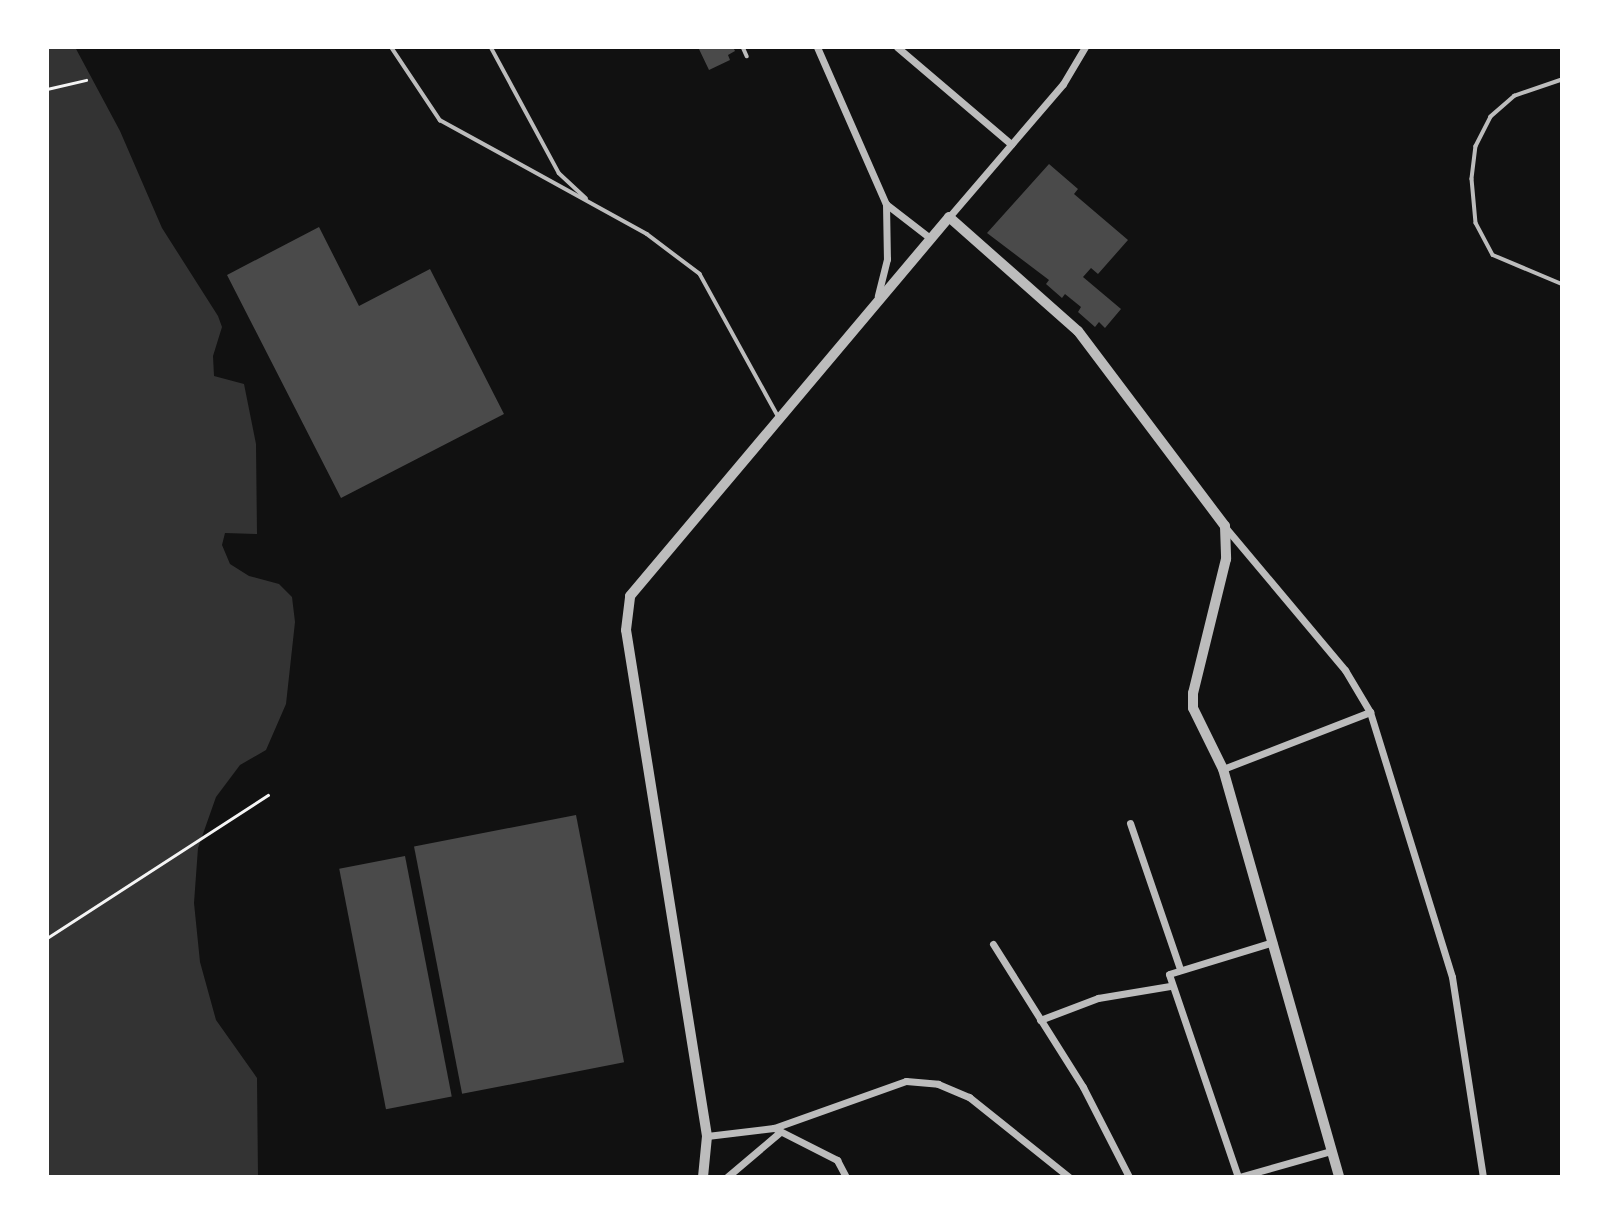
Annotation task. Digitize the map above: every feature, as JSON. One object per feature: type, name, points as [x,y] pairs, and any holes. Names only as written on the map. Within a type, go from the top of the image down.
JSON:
[{"type":"street","points":[[817,47],[886,204],[887,259],[878,296]]},
{"type":"street","points":[[897,47],[1011,144]]},
{"type":"street","points":[[703,1177],[707,1136],[625,630],[630,596],[781,421],[878,296],[1063,84],[1085,47]]},
{"type":"street","points":[[886,204],[930,238]]},
{"type":"street","points":[[949,217],[1078,331],[1225,526],[1345,670],[1370,712],[1435,932],[1452,977],[1483,1177]]},
{"type":"street","points":[[1225,526],[1226,559],[1193,693],[1193,709],[1223,769],[1339,1177]]},
{"type":"street","points":[[1223,769],[1370,712]]},
{"type":"street","points":[[1130,823],[1180,969]]},
{"type":"street","points":[[1273,942],[1180,969],[1169,974],[1170,986],[1239,1177],[1331,1151]]},
{"type":"street","points":[[993,944],[1083,1087],[1129,1177]]},
{"type":"street","points":[[1040,1020],[1098,998],[1170,986]]},
{"type":"street","points":[[707,1136],[777,1130],[888,1085],[906,1081],[939,1084],[969,1097],[1069,1177]]},
{"type":"street","points":[[727,1177],[777,1130]]},
{"type":"street","points":[[777,1130],[836,1160],[846,1177]]},
{"type":"lane","points":[[491,47],[559,173],[590,203]]},
{"type":"lane","points":[[743,47],[747,56]]},
{"type":"lane","points":[[392,48],[440,120],[647,234],[700,274],[781,421]]},
{"type":"lane","points":[[1562,80],[1515,96],[1491,117],[1476,146],[1472,179],[1476,223],[1493,255],[1562,284]]},
{"type":"path","points":[[47,89],[86,80]]},
{"type":"path","points":[[47,938],[268,795]]},
{"type":"shaded area","points":[[47,47],[75,47],[120,131],[162,228],[218,316],[222,327],[213,356],[214,376],[244,384],[256,444],[257,534],[225,533],[222,545],[230,564],[249,576],[279,584],[292,597],[295,622],[286,704],[266,750],[240,765],[216,797],[198,848],[194,903],[200,962],[216,1020],[257,1078],[258,1177],[47,1177]]},
{"type":"building","points":[[698,47],[733,47],[735,51],[728,55],[730,60],[709,70]]},
{"type":"building","points":[[1049,164],[1078,189],[1074,194],[1128,240],[1098,274],[1091,268],[1083,277],[1121,309],[1105,328],[1099,322],[1095,327],[1078,312],[1081,307],[1065,294],[1062,298],[1046,284],[1049,280],[987,233]]},
{"type":"building","points":[[319,227],[359,306],[430,269],[504,414],[341,498],[227,275]]},
{"type":"building","points":[[576,815],[624,1062],[462,1094],[414,846]]},
{"type":"building","points":[[405,856],[452,1096],[386,1109],[339,869]]}]
